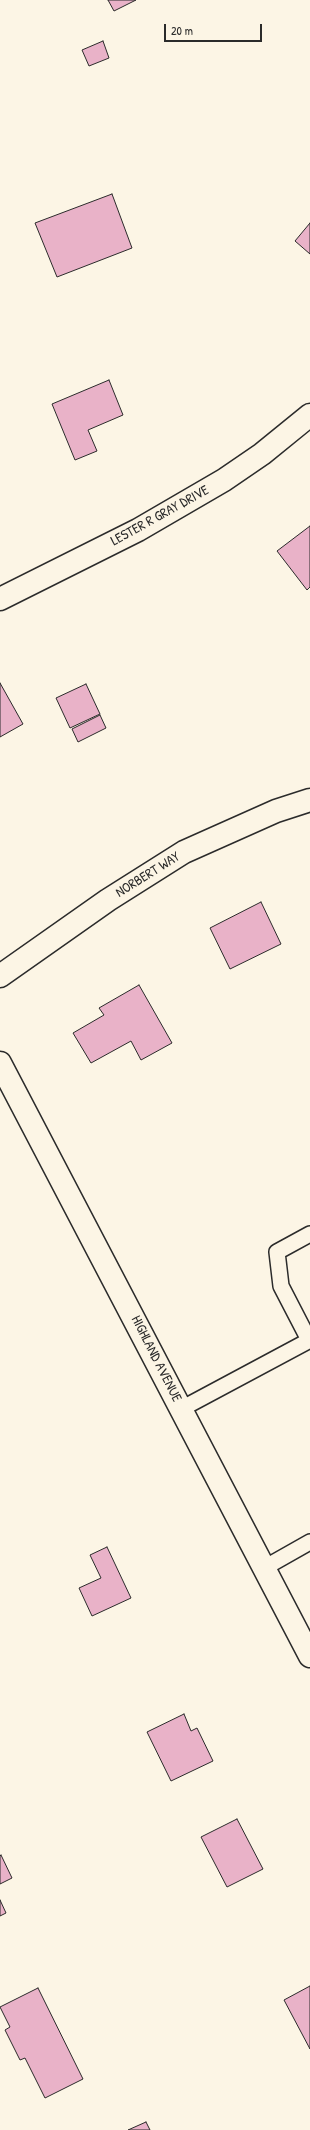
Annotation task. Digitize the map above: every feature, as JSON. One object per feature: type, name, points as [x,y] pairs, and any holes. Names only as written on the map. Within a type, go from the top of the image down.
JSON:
[{"type":"street","name":"LESTER R GRAY DRIVE","points":[[0,599],[138,530],[224,480],[262,454],[310,416]]},
{"type":"street","name":"NORBERT WAY","points":[[0,976],[108,900],[184,852],[276,811],[310,800]]},
{"type":"street","name":"HIGHLAND AVENUE","points":[[0,1063],[310,1656]]},
{"type":"lane","points":[[181,1409],[309,1340],[281,1286],[277,1252],[310,1234]]},
{"type":"lane","points":[[264,1568],[310,1542]]},
{"type":"building","points":[[108,0],[136,0],[114,11]]},
{"type":"building","points":[[103,41],[109,58],[89,66],[82,50]]},
{"type":"building","points":[[112,194],[132,248],[57,277],[35,223]]},
{"type":"building","points":[[310,223],[310,254],[295,241]]},
{"type":"building","points":[[109,380],[123,415],[88,430],[97,451],[75,460],[52,404]]},
{"type":"building","points":[[310,526],[310,587],[307,590],[277,551]]},
{"type":"building","points":[[0,683],[23,724],[0,737]]},
{"type":"building","points":[[86,684],[100,714],[70,728],[56,698]]},
{"type":"building","points":[[100,715],[106,728],[78,742],[72,729]]},
{"type":"building","points":[[261,902],[281,944],[230,969],[210,928]]},
{"type":"building","points":[[139,985],[172,1043],[141,1060],[131,1041],[91,1063],[73,1033],[104,1015],[99,1008]]},
{"type":"building","points":[[107,1547],[131,1598],[92,1616],[79,1588],[101,1578],[90,1555]]},
{"type":"building","points":[[184,1714],[191,1731],[197,1728],[213,1761],[171,1781],[147,1732]]},
{"type":"building","points":[[237,1819],[263,1869],[227,1887],[201,1837]]},
{"type":"building","points":[[1,1855],[12,1878],[0,1884],[0,1856]]},
{"type":"building","points":[[0,1900],[6,1913],[0,1916]]},
{"type":"building","points":[[310,1986],[310,2049],[284,2000]]},
{"type":"building","points":[[38,1988],[83,2079],[45,2098],[25,2058],[20,2060],[5,2030],[10,2027],[0,2007]]},
{"type":"building","points":[[146,2122],[150,2130],[128,2130]]}]
